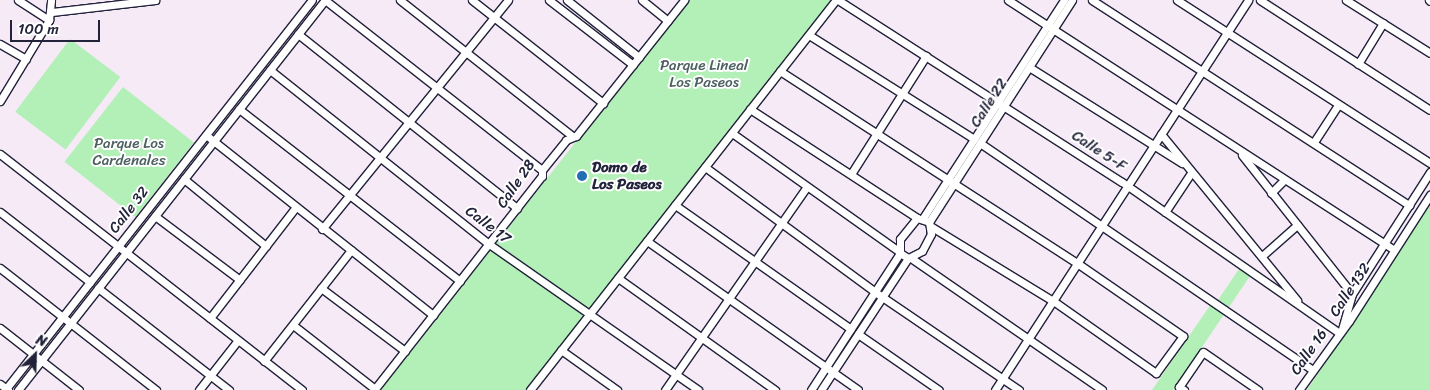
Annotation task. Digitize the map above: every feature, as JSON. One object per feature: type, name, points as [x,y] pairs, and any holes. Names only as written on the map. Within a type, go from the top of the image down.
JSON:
[{"type":"street","points":[[18,0],[51,16],[97,4],[155,0]]},
{"type":"street","points":[[0,100],[51,16],[50,0]]},
{"type":"street","points":[[304,0],[306,8]]},
{"type":"street","name":"Calle 32","points":[[5,388],[312,0]]},
{"type":"street","points":[[325,0],[542,170]]},
{"type":"street","name":"Calle 32","points":[[18,390],[325,0]]},
{"type":"street","points":[[400,0],[572,136]]},
{"type":"street","points":[[472,0],[603,103]]},
{"type":"street","points":[[322,229],[464,51],[508,0]]},
{"type":"street","points":[[549,0],[633,65]]},
{"type":"street","points":[[567,0],[639,57]]},
{"type":"street","points":[[642,0],[668,20]]},
{"type":"street","name":"Calle 28","points":[[375,389],[542,176],[542,170],[572,136],[576,136],[684,0]]},
{"type":"street","points":[[533,389],[589,314],[837,0]]},
{"type":"street","name":"Calle 5-F","points":[[837,0],[1128,186],[1340,331]]},
{"type":"street","points":[[1008,0],[1394,250]]},
{"type":"street","name":"Calle 22","points":[[1001,104],[1029,67],[1064,0]]},
{"type":"street","name":"Calle 22","points":[[925,221],[1050,27],[1072,0]]},
{"type":"street","points":[[1092,0],[1409,205]]},
{"type":"street","points":[[1177,0],[1430,163]]},
{"type":"street","points":[[995,390],[1248,0]]},
{"type":"street","points":[[1260,0],[1430,110]]},
{"type":"street","points":[[1346,0],[1430,54]]},
{"type":"street","points":[[1358,64],[1383,23]]},
{"type":"street","points":[[298,34],[409,119],[517,208]]},
{"type":"street","points":[[809,35],[977,141],[1102,224],[1313,370]]},
{"type":"street","points":[[0,44],[26,59]]},
{"type":"street","points":[[851,174],[926,56]]},
{"type":"street","points":[[1029,67],[1152,147],[1185,165]]},
{"type":"street","name":"Calle 17","points":[[270,70],[378,159],[489,244],[698,390]]},
{"type":"street","points":[[750,109],[1053,301],[1156,373],[1183,336],[1077,263],[780,71]]},
{"type":"street","points":[[1314,142],[1338,105]]},
{"type":"street","points":[[239,109],[349,197],[460,281]]},
{"type":"street","points":[[732,133],[806,188],[1102,390]]},
{"type":"street","points":[[1161,134],[1300,304]]},
{"type":"street","points":[[206,135],[295,208],[433,315]]},
{"type":"street","points":[[1239,151],[1352,294]]},
{"type":"street","points":[[0,154],[302,390]]},
{"type":"street","points":[[705,167],[875,292],[1020,390]]},
{"type":"street","name":"Calle 132","points":[[1340,331],[1352,294],[1430,172]]},
{"type":"street","points":[[1166,212],[1191,173]]},
{"type":"street","points":[[184,179],[266,246]]},
{"type":"street","points":[[1271,193],[1284,180]]},
{"type":"street","points":[[666,390],[806,188]]},
{"type":"street","name":"Calle 132","points":[[1340,331],[1430,195]]},
{"type":"street","points":[[675,204],[851,329]]},
{"type":"street","points":[[210,318],[295,208]]},
{"type":"street","points":[[0,212],[90,282]]},
{"type":"street","points":[[155,216],[240,280]]},
{"type":"street","points":[[811,390],[900,252],[903,232],[925,221]]},
{"type":"street","points":[[821,390],[909,258],[926,245],[925,221]]},
{"type":"street","points":[[1262,256],[1297,224]]},
{"type":"street","points":[[647,241],[834,371],[858,390]]},
{"type":"street","points":[[264,361],[351,250]]},
{"type":"street","points":[[0,268],[156,390]]},
{"type":"street","points":[[618,278],[703,336],[775,390]]},
{"type":"street","points":[[98,288],[229,390]]},
{"type":"street","points":[[321,288],[405,351]]},
{"type":"street","points":[[293,325],[375,389]]},
{"type":"street","points":[[0,328],[79,390]]},
{"type":"street","name":"Calle 16","points":[[1299,390],[1340,331]]},
{"type":"street","points":[[858,334],[939,390]]},
{"type":"street","points":[[199,390],[238,340]]},
{"type":"street","points":[[561,350],[617,390]]},
{"type":"street","points":[[1182,388],[1203,352],[1258,390]]},
{"type":"green space","name":"Parque Lineal Los Paseos","points":[[687,0],[836,0],[526,390],[381,390]]},
{"type":"green space","points":[[70,39],[120,77],[66,150],[15,112]]},
{"type":"green space","name":"Parque Los Cardenales","points":[[123,87],[194,142],[135,217],[65,162]]},
{"type":"green space","points":[[1430,205],[1430,390],[1307,390]]},
{"type":"green space","points":[[1239,269],[1250,276],[1173,390],[1152,390],[1211,304],[1218,300]]},
{"type":"place","name":"Domo de Los Paseos","points":[[582,176]]}]
